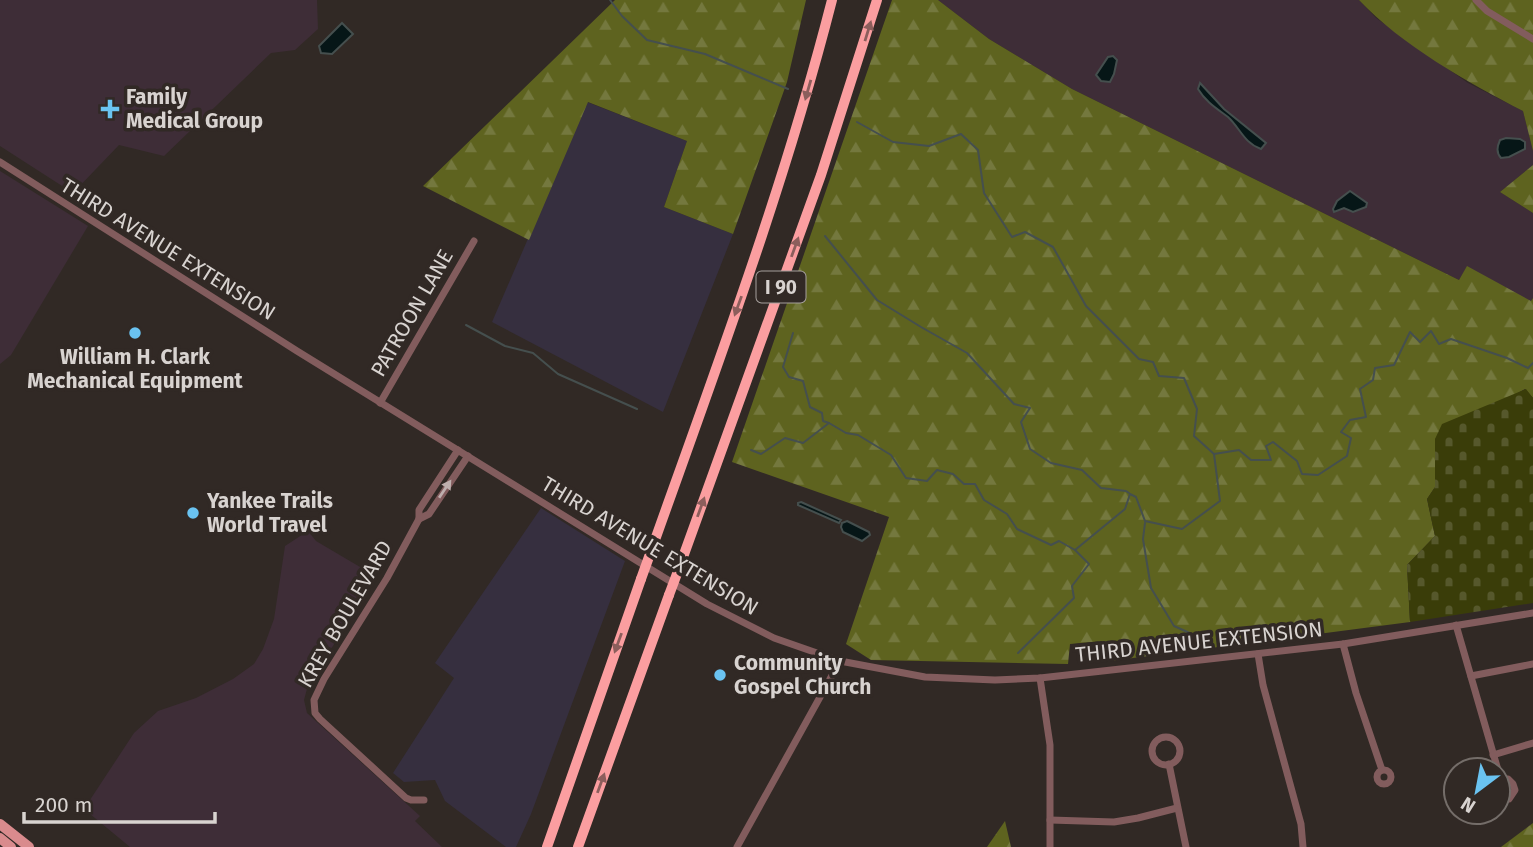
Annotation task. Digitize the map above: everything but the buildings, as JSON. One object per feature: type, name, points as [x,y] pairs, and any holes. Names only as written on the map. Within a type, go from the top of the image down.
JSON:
[{"type":"highway","name":"I 90","points":[[547,847],[764,229],[806,96],[832,0]]},
{"type":"highway","name":"I 90","points":[[578,847],[810,208],[877,0]]},
{"type":"highway","points":[[539,847],[550,817],[572,774]]},
{"type":"main road","points":[[0,824],[29,847]]},
{"type":"main road","points":[[0,838],[11,847]]},
{"type":"street","points":[[1476,0],[1487,11],[1533,39]]},
{"type":"street","name":"THIRD AVENUE EXTENSION","points":[[0,162],[380,403],[707,604],[774,638],[840,661],[925,677],[995,680],[1040,678],[1343,644],[1533,613]]},
{"type":"street","name":"PATROON LANE","points":[[380,403],[474,240]]},
{"type":"street","name":"KREY BOULEVARD","points":[[424,800],[407,798],[337,736],[320,719],[314,706],[316,694],[387,578],[419,519],[419,510],[458,450]]},
{"type":"street","name":"KREY BOULEVARD","points":[[419,519],[429,514],[468,456]]},
{"type":"street","points":[[1456,625],[1493,755],[1533,743]]},
{"type":"street","points":[[1343,644],[1382,770]]},
{"type":"street","points":[[1258,654],[1263,685],[1301,824],[1303,847]]},
{"type":"street","points":[[737,847],[840,661]]},
{"type":"street","points":[[1471,676],[1533,664]]},
{"type":"street","points":[[1040,678],[1051,745],[1050,847]]},
{"type":"street","points":[[1169,764],[1186,847]]},
{"type":"street","points":[[1050,820],[1114,822],[1177,808]]},
{"type":"shaded area","points":[[0,0],[317,0],[318,29],[295,50],[271,53],[164,156],[119,145],[73,193],[0,146]]},
{"type":"shaded area","points":[[938,0],[1359,0],[1376,18],[1468,83],[1523,111],[1533,151],[1533,165],[1500,192],[1533,213],[1531,302],[1467,267],[1459,280],[1072,89],[989,39]]},
{"type":"shaded area","points":[[342,23],[353,34],[332,54],[321,53],[319,46]]},
{"type":"shaded area","points":[[1113,56],[1117,60],[1114,74],[1110,82],[1101,81],[1096,75],[1108,57]]},
{"type":"shaded area","points":[[1200,83],[1224,109],[1266,143],[1261,149],[1250,143],[1228,117],[1204,98],[1198,89]]},
{"type":"shaded area","points":[[587,102],[687,141],[664,207],[733,234],[663,412],[492,322]]},
{"type":"shaded area","points":[[1520,139],[1525,142],[1525,149],[1501,158],[1498,145],[1500,140]]},
{"type":"shaded area","points":[[0,171],[88,226],[11,355],[0,364]]},
{"type":"shaded area","points":[[1350,191],[1367,203],[1366,207],[1353,212],[1344,208],[1334,212],[1337,201]]},
{"type":"shaded area","points":[[801,502],[841,520],[839,523],[798,505]]},
{"type":"shaded area","points":[[541,508],[625,561],[531,814],[516,847],[506,847],[445,801],[435,780],[404,782],[393,773],[454,678],[435,663]]},
{"type":"shaded area","points":[[847,521],[870,535],[862,541],[843,532],[842,523]]},
{"type":"shaded area","points":[[308,531],[316,541],[377,577],[308,685],[304,700],[307,713],[420,816],[415,821],[442,847],[130,847],[84,809],[134,733],[158,711],[196,698],[233,679],[254,664],[263,649],[274,619],[285,546]]},
{"type":"green space","points":[[615,0],[806,0],[787,82],[733,234],[664,207],[687,141],[588,102],[529,240],[423,186]]},
{"type":"green space","points":[[892,0],[938,0],[989,39],[1072,89],[1459,280],[1467,266],[1531,301],[1533,298],[1533,398],[1525,389],[1435,439],[1435,487],[1427,499],[1435,536],[1407,565],[1410,622],[1110,661],[1102,641],[1070,644],[1068,664],[871,660],[846,644],[889,517],[732,462]]},
{"type":"green space","points":[[1359,0],[1533,0],[1533,151],[1523,111],[1415,48]]},
{"type":"green space","points":[[1533,165],[1533,213],[1500,192]]},
{"type":"green space","points":[[1526,389],[1533,398],[1533,603],[1410,622],[1407,565],[1435,536],[1427,499],[1435,487],[1435,439],[1442,424]]},
{"type":"green space","points":[[1005,821],[1011,847],[987,847]]},
{"type":"green space","points":[[1533,823],[1533,847],[1501,847]]},
{"type":"waterway","points":[[610,0],[647,40],[705,54],[788,89]]},
{"type":"waterway","points":[[857,122],[893,142],[929,146],[961,134],[978,150],[984,193],[1012,237],[1025,232],[1053,247],[1086,306],[1139,359],[1153,362],[1159,376],[1184,378],[1197,409],[1194,436],[1214,454]]},
{"type":"waterway","points":[[825,236],[877,300],[967,353],[1014,404],[1030,408],[1021,422],[1030,449],[1051,463],[1082,470],[1101,488],[1129,493]]},
{"type":"waterway","points":[[466,325],[505,346],[533,353],[558,374],[637,409]]},
{"type":"waterway","points":[[751,450],[761,454],[785,438],[803,443],[829,423],[846,433],[858,435],[891,455],[906,478],[927,481],[937,470],[953,474],[964,484],[975,484],[984,500],[1007,514],[1017,529],[1051,545],[1059,541],[1075,550],[1125,509],[1130,494],[1136,497],[1145,521],[1182,529],[1220,501],[1214,454],[1239,450],[1251,460],[1271,460],[1266,446],[1273,442],[1297,461],[1302,474],[1318,475],[1347,456],[1351,438],[1341,432],[1350,420],[1366,417],[1360,389],[1373,380],[1375,368],[1394,365],[1410,332],[1420,342],[1431,331],[1439,344],[1451,339],[1528,368],[1533,363]]},
{"type":"waterway","points":[[793,333],[783,367],[789,377],[803,381],[810,407],[822,413],[823,421],[829,423]]},
{"type":"waterway","points":[[1145,523],[1143,539],[1151,588],[1174,626],[1203,639]]},
{"type":"waterway","points":[[1018,653],[1074,598],[1072,586],[1089,564],[1075,550]]},
{"type":"place","name":"Family Medical Group","points":[[110,109]]},
{"type":"place","name":"William H. Clark Mechanical Equipment","points":[[135,333]]},
{"type":"place","name":"Yankee Trails World Travel","points":[[193,513]]},
{"type":"place","name":"Community Gospel Church","points":[[720,675]]}]
